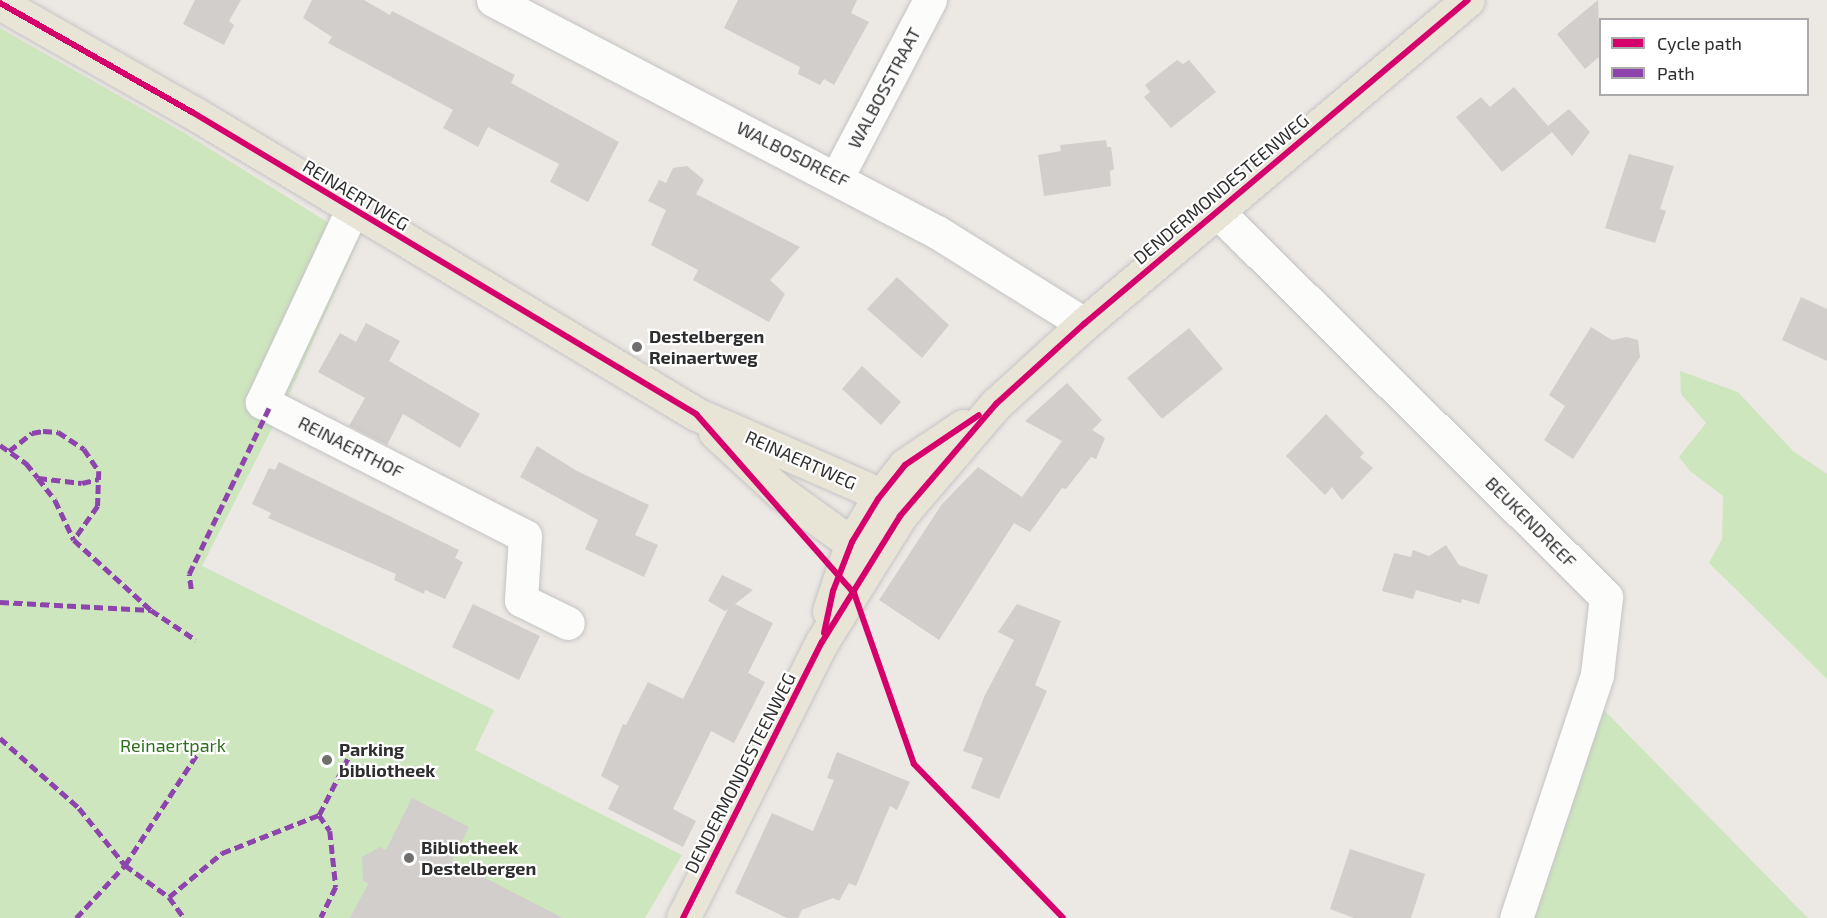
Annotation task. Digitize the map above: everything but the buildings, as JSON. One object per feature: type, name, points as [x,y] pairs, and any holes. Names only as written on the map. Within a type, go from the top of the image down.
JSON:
[{"type":"main road","name":"DENDERMONDESTEENWEG","points":[[683,918],[822,642],[833,591],[863,551],[889,508],[996,404],[1084,324],[1468,0]]},
{"type":"main road","name":"REINAERTWEG","points":[[0,3],[192,112],[352,210],[696,414],[835,473],[889,508]]},
{"type":"main road","name":"REINAERTWEG","points":[[696,414],[780,492],[863,551]]},
{"type":"street","name":"WALBOSDREEF","points":[[493,0],[937,231],[1084,324]]},
{"type":"street","name":"WALBOSSTRAAT","points":[[837,177],[930,0]]},
{"type":"street","name":"REINAERTHOF","points":[[352,210],[262,402],[525,536],[521,600],[568,623]]},
{"type":"street","name":"BEUKENDREEF","points":[[1217,211],[1606,597],[1597,675],[1516,918]]},
{"type":"green space","name":"Reinaertpark","points":[[0,28],[183,132],[358,241],[288,397],[202,566],[494,710],[475,750],[682,855],[645,918],[0,918]]},
{"type":"green space","points":[[1680,371],[1738,392],[1793,451],[1827,474],[1827,679],[1709,563],[1722,539],[1723,496],[1690,471],[1679,457],[1706,423],[1681,394]]},
{"type":"green space","points":[[1601,707],[1808,918],[1531,918]]},
{"type":"marked path","points":[[191,589],[189,574],[270,406]]},
{"type":"marked path","points":[[9,451],[32,433],[43,431],[58,432],[84,449],[99,471],[98,506],[74,540]]},
{"type":"marked path","points":[[0,445],[26,463],[38,478],[55,500],[74,540],[151,610],[196,640]]},
{"type":"marked path","points":[[38,478],[82,483],[99,479]]},
{"type":"marked path","points":[[0,602],[151,610]]},
{"type":"marked path","points":[[0,738],[79,808],[125,865],[169,897],[184,918]]},
{"type":"marked path","points":[[76,918],[125,865],[205,742]]},
{"type":"marked path","points":[[169,897],[222,853],[319,815],[355,744]]},
{"type":"marked path","points":[[319,815],[330,831],[336,887],[321,918]]},
{"type":"cycle path","points":[[683,918],[822,642],[900,516],[996,404],[1084,324],[1468,0]]},
{"type":"cycle path","points":[[0,3],[192,112],[696,414],[854,593],[914,764],[1063,918]]},
{"type":"cycle path","points":[[824,633],[833,591],[852,542],[878,499],[905,465],[979,415]]},
{"type":"place","name":"Destelbergen Reinaertweg","points":[[637,347]]},
{"type":"place","name":"Parking bibliotheek","points":[[327,760]]},
{"type":"place","name":"Bibliotheek Destelbergen","points":[[409,858]]}]
